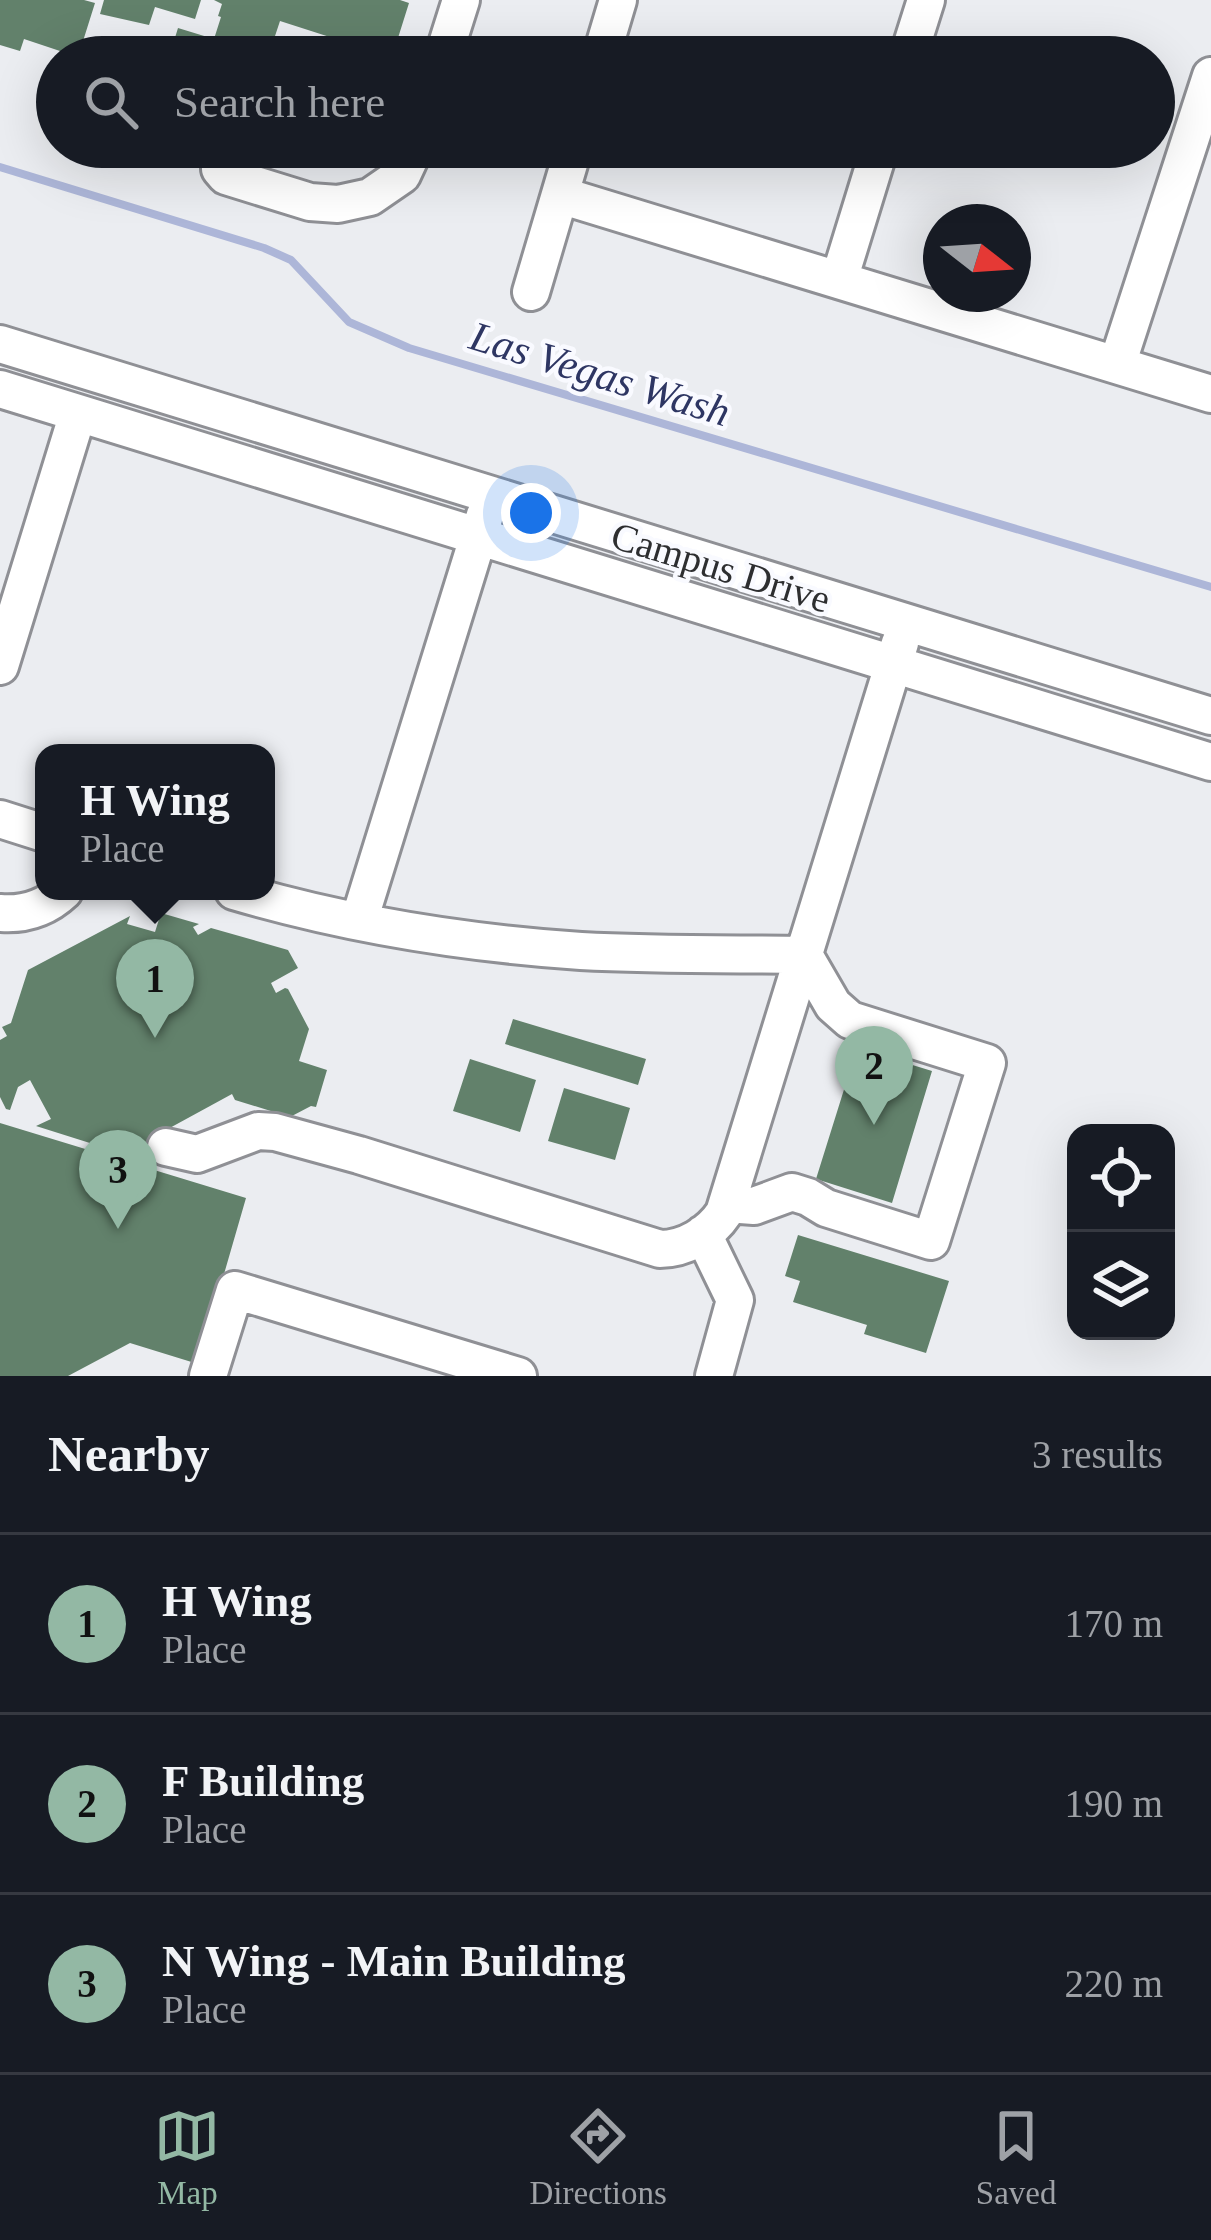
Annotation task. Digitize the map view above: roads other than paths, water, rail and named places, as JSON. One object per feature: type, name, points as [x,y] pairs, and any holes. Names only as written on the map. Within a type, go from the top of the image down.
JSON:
[{"type":"street","points":[[450,36],[461,0]]},
{"type":"street","points":[[607,36],[618,0]]},
{"type":"street","points":[[915,36],[926,0]]},
{"type":"street","points":[[1117,365],[1211,76]]},
{"type":"street","points":[[220,169],[226,176],[310,202],[338,204],[370,197],[405,168]]},
{"type":"street","points":[[530,292],[568,168]]},
{"type":"street","points":[[838,280],[873,168]]},
{"type":"street","points":[[560,195],[1211,394]]},
{"type":"street","name":"Campus Drive","points":[[0,344],[1211,716]]},
{"type":"street","name":"Campus Drive","points":[[0,389],[1211,762]]},
{"type":"street","points":[[0,666],[78,413]]},
{"type":"street","points":[[359,921],[491,495]]},
{"type":"street","points":[[166,1147],[197,1154],[259,1131],[274,1132],[659,1249],[686,1245],[703,1234],[719,1221],[727,1204],[907,622]]},
{"type":"street","points":[[0,819],[35,829]]},
{"type":"street","points":[[0,913],[34,910],[54,900]]},
{"type":"street","points":[[272,900],[442,936],[557,949],[804,955]]},
{"type":"street","points":[[727,1204],[754,1206],[784,1193],[801,1193],[826,1208],[932,1241],[987,1063],[839,1012],[804,955]]},
{"type":"street","points":[[703,1234],[735,1300],[714,1376]]},
{"type":"street","points":[[208,1376],[235,1290],[518,1376]]},
{"type":"waterway","name":"Las Vegas Wash","points":[[0,167],[264,248],[291,260],[349,322],[409,348],[1211,587]]},
{"type":"place","name":"H Wing","points":[[155,1038]]},
{"type":"place","name":"F Building","points":[[874,1125]]},
{"type":"place","name":"N Wing - Main Building","points":[[118,1229]]}]
